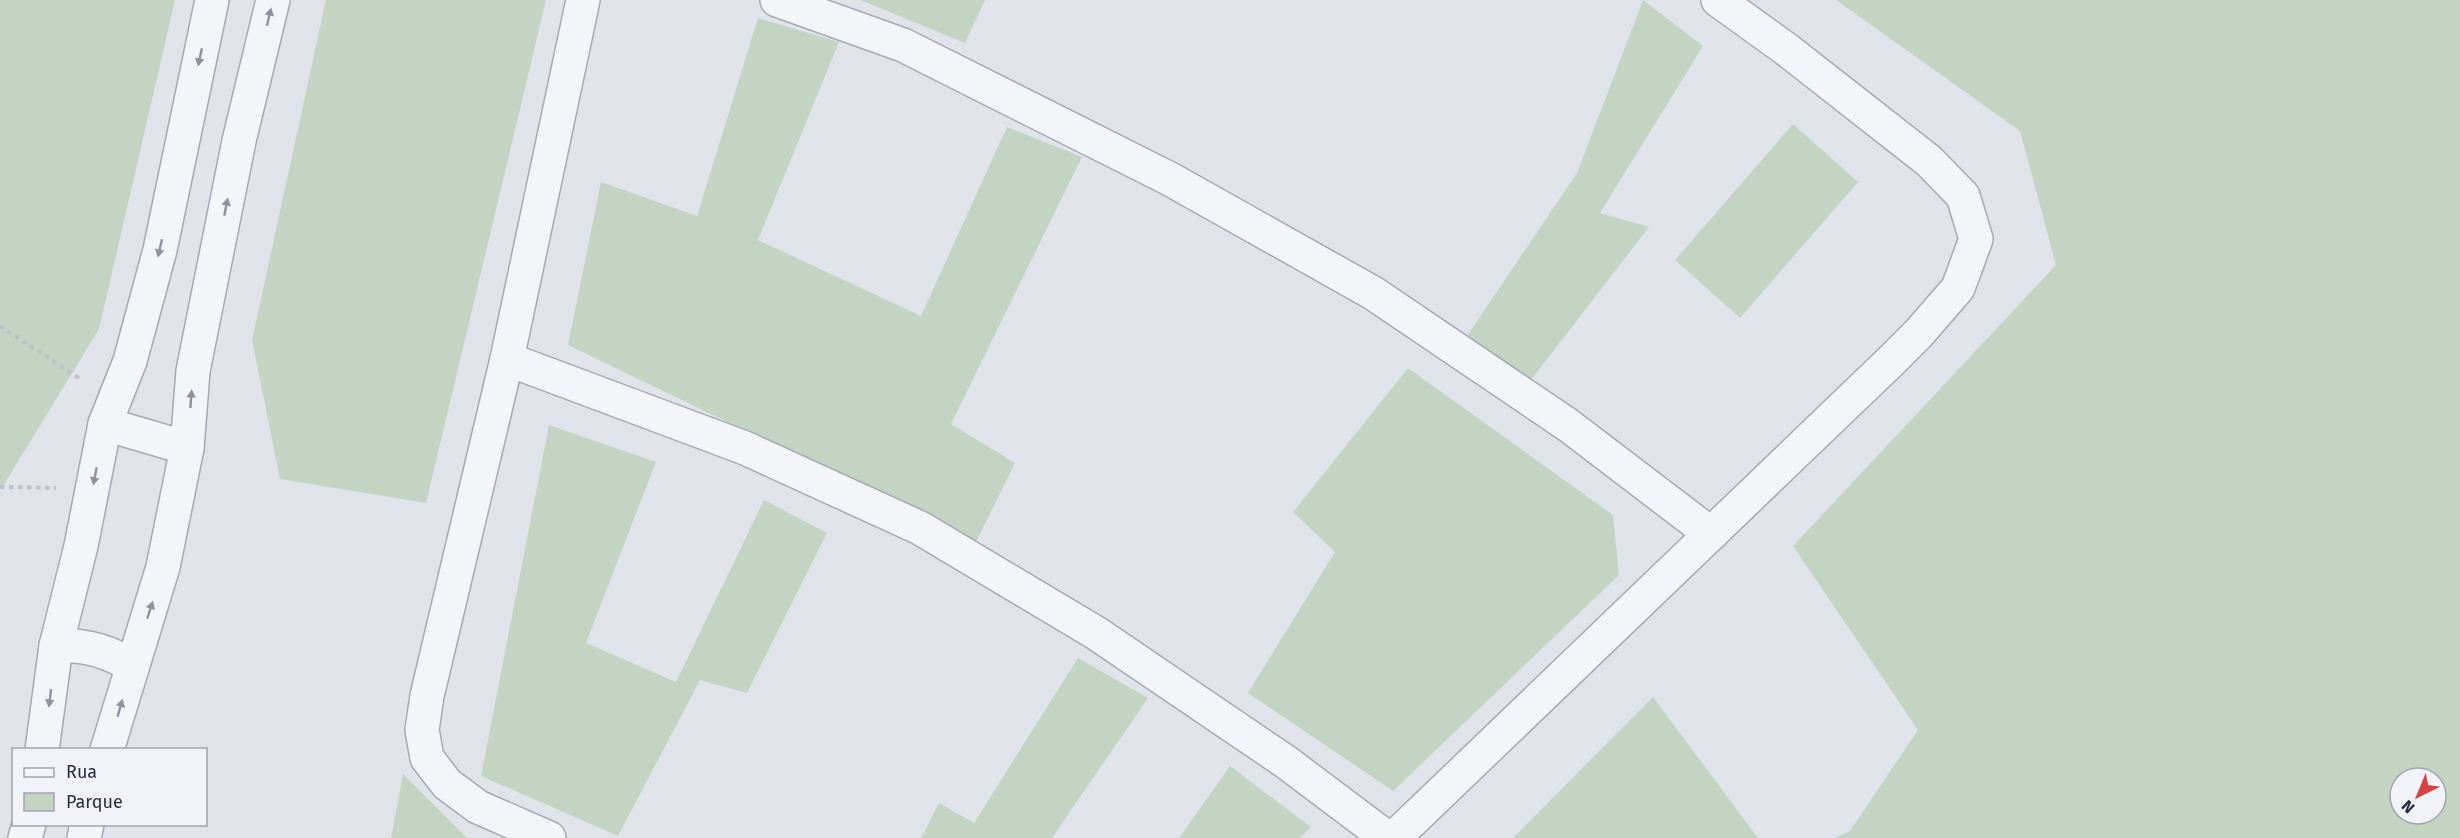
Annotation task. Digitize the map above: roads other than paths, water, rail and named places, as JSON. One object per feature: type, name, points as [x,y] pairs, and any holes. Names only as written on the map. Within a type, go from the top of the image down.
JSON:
[{"type":"street","points":[[42,748],[56,646],[110,412],[130,361],[160,250],[212,0]]},
{"type":"street","points":[[108,748],[163,567],[187,448],[193,371],[239,141],[273,0]]},
{"type":"street","points":[[549,838],[478,807],[447,784],[426,758],[422,730],[427,696],[507,359],[583,0]]},
{"type":"street","points":[[777,0],[903,45],[1170,179],[1373,292],[1568,425],[1711,534]]},
{"type":"street","points":[[1394,838],[1919,333],[1958,288],[1976,239],[1963,196],[1929,161],[1786,49],[1718,0]]},
{"type":"street","points":[[507,359],[745,448],[920,528],[1096,633],[1286,762],[1387,838]]},
{"type":"street","points":[[110,412],[187,448]]},
{"type":"street","points":[[56,646],[70,645],[93,649],[118,657],[132,666]]}]
